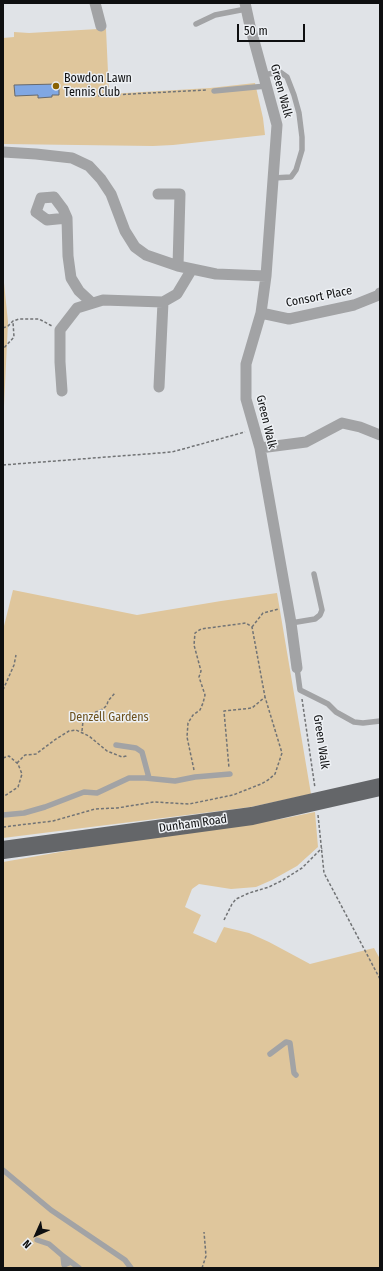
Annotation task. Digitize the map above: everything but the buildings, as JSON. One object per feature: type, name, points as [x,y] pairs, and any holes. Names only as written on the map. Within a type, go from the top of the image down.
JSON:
[{"type":"highway","name":"Dunham Road","points":[[3,850],[252,816],[380,787]]},
{"type":"street","points":[[95,3],[101,26]]},
{"type":"street","name":"Green Walk","points":[[246,6],[277,125],[266,276],[261,313],[246,364],[246,399],[260,448],[280,581],[288,606],[297,668]]},
{"type":"street","points":[[3,152],[72,158],[89,166],[101,179],[111,194],[125,231],[135,247],[146,255],[178,266],[216,274],[266,276]]},
{"type":"street","points":[[158,194],[180,194],[178,266]]},
{"type":"street","points":[[67,218],[70,278],[79,291],[92,303]]},
{"type":"street","points":[[62,391],[60,330],[77,308],[103,300],[163,302],[177,294],[192,269]]},
{"type":"street","name":"Consort Place","points":[[261,313],[289,319],[354,305],[380,294]]},
{"type":"street","points":[[159,387],[163,302]]},
{"type":"street","points":[[260,448],[306,442],[342,424],[360,427],[380,435]]},
{"type":"lane","points":[[196,24],[215,15],[246,6]]},
{"type":"lane","points":[[263,75],[280,72],[287,77],[299,113],[302,137],[302,150],[296,170],[291,177],[273,178]]},
{"type":"lane","points":[[214,91],[266,86]]},
{"type":"lane","points":[[291,623],[315,619],[320,615],[322,610],[314,574]]},
{"type":"lane","name":"Green Walk","points":[[297,668],[300,690]]},
{"type":"lane","points":[[300,690],[328,704],[336,712],[354,722],[363,723],[380,721]]},
{"type":"lane","points":[[116,744],[136,748],[142,752],[148,778]]},
{"type":"lane","points":[[3,815],[24,813],[45,807],[84,792],[97,793],[129,778],[148,778],[175,781],[195,777],[230,774]]},
{"type":"lane","points":[[270,1054],[286,1042],[290,1043],[294,1073],[296,1075]]},
{"type":"lane","points":[[3,1170],[51,1210],[125,1260],[131,1268]]},
{"type":"lane","points":[[37,1240],[50,1244],[79,1268]]},
{"type":"lane","points":[[63,1256],[63,1266],[71,1262]]},
{"type":"path","points":[[93,96],[206,90],[214,91]]},
{"type":"path","points":[[3,328],[19,319],[39,319],[60,330]]},
{"type":"path","points":[[3,350],[14,337],[13,321]]},
{"type":"path","points":[[3,465],[172,452],[255,430]]},
{"type":"path","points":[[252,627],[263,613],[288,606]]},
{"type":"path","points":[[3,827],[53,821],[95,808],[117,808],[154,802],[189,804],[233,795],[268,780],[275,774],[282,754],[265,697],[252,627],[246,623],[201,629],[195,633],[194,645],[201,671],[198,677],[205,695],[200,710],[192,715],[188,723],[187,736],[195,777]]},
{"type":"path","points":[[3,690],[14,665],[16,655]]},
{"type":"path","name":"Green Walk","points":[[300,690],[317,802],[324,873],[380,979]]},
{"type":"path","points":[[82,732],[83,721],[93,713],[103,709],[115,693]]},
{"type":"path","points":[[230,774],[224,711],[252,708],[265,697]]},
{"type":"path","points":[[17,763],[25,755],[36,754],[69,731],[76,730],[82,732],[107,751],[122,757],[126,756],[128,747]]},
{"type":"path","points":[[3,758],[9,756],[17,763],[22,774],[18,787],[3,797]]},
{"type":"path","points":[[224,920],[236,899],[269,887],[283,880],[302,868],[322,848]]},
{"type":"path","points":[[202,1268],[206,1256],[204,1232]]},
{"type":"green space","name":"Bowdon Lawn Tennis Club","points":[[106,29],[109,94],[210,88],[255,83],[263,118],[265,135],[153,146],[3,144],[3,38],[14,37],[14,32],[29,33]]},
{"type":"green space","points":[[3,273],[8,322],[3,427]]},
{"type":"green space","name":"Denzell Gardens","points":[[13,590],[137,615],[277,593],[311,794],[251,807],[3,838],[3,630]]},
{"type":"green space","points":[[315,812],[318,847],[297,866],[256,887],[231,889],[199,884],[192,889],[185,907],[201,915],[193,933],[216,943],[224,927],[249,933],[310,964],[374,948],[380,959],[380,1268],[3,1268],[3,862],[106,844],[281,819]]},
{"type":"place","name":"Bowdon Lawn Tennis Club","points":[[56,86]]}]
